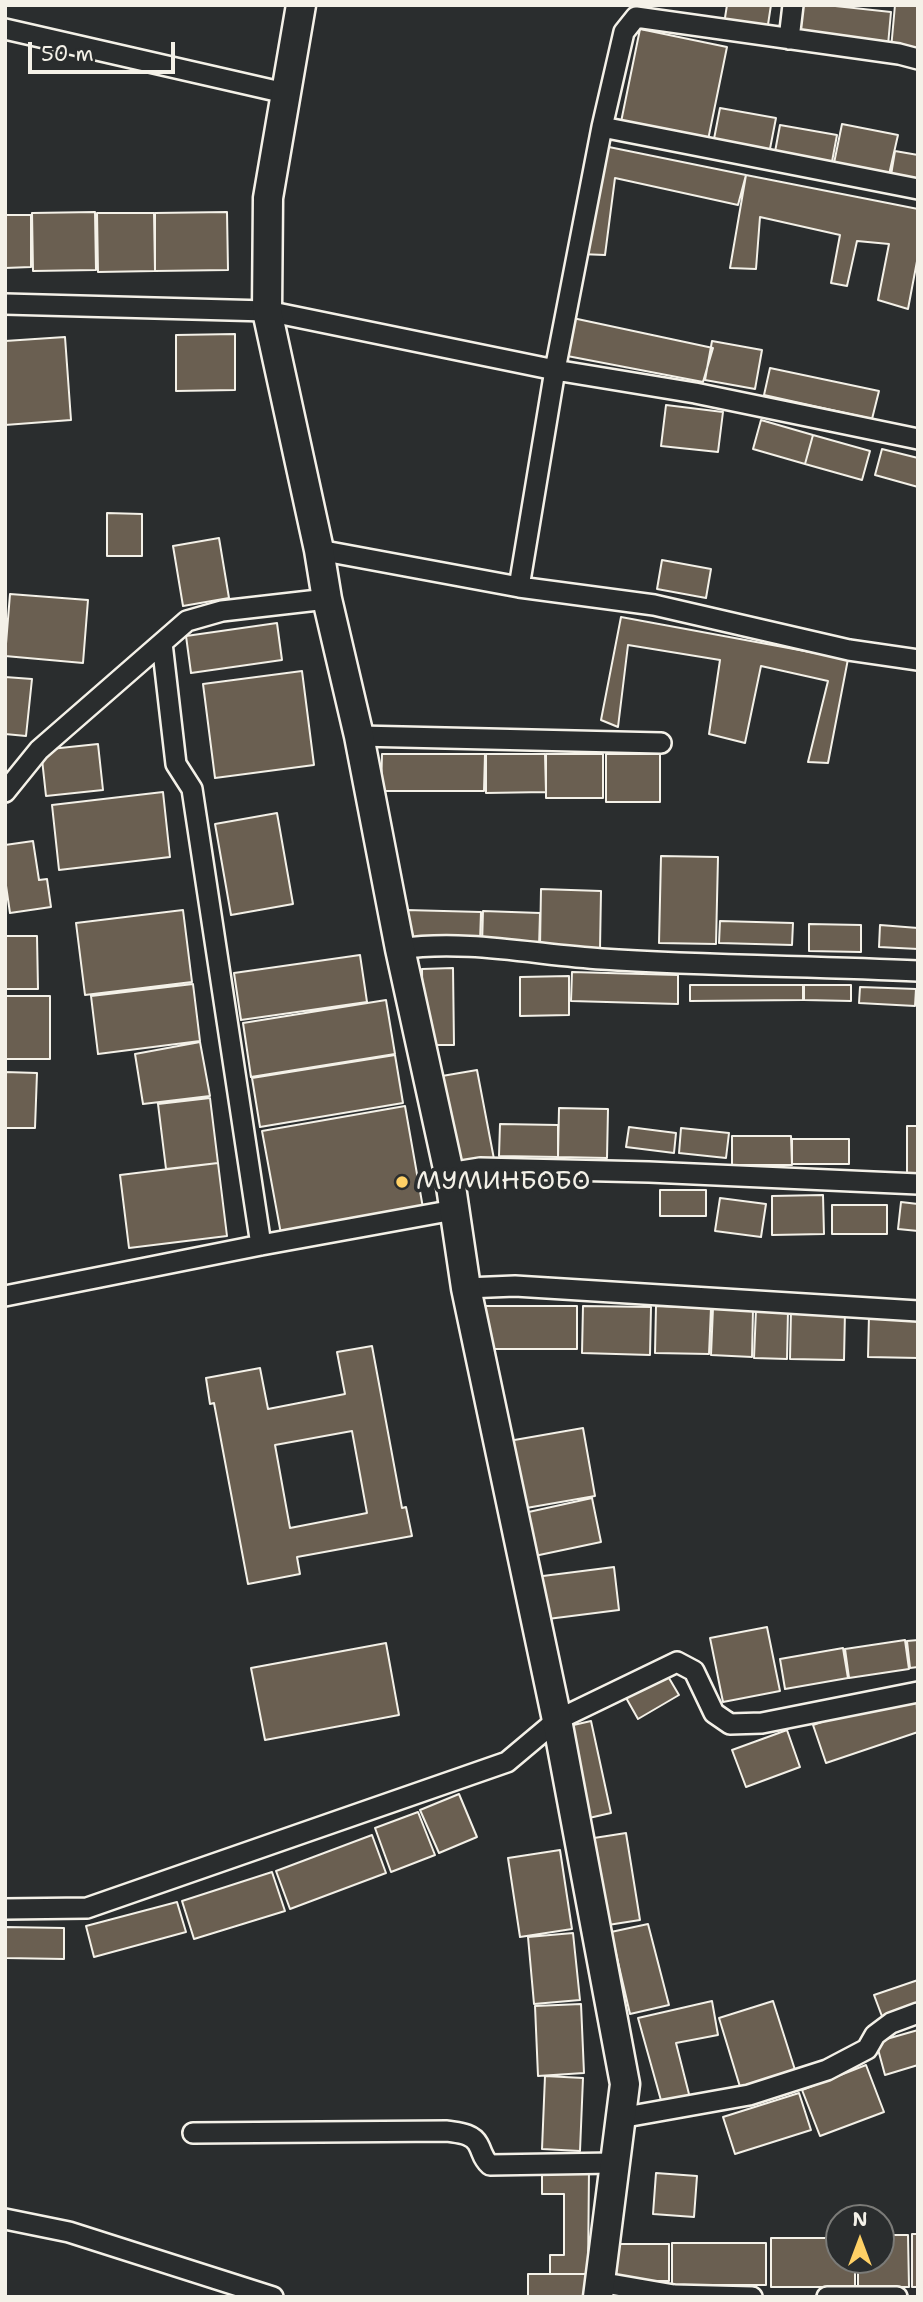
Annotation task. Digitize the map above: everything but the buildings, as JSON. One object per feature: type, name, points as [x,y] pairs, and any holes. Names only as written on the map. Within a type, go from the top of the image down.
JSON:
[{"type":"street","points":[[301,5],[268,198],[267,311],[319,550],[327,599],[359,736],[400,949],[449,1173],[466,1288],[557,1720],[625,2084],[598,2289],[752,2297]]},
{"type":"street","points":[[789,39],[793,5]]},
{"type":"street","points":[[519,587],[555,370],[602,127],[624,32],[635,17],[899,54],[918,59]]},
{"type":"street","points":[[5,29],[285,93]]},
{"type":"street","points":[[602,127],[918,189]]},
{"type":"street","points":[[5,304],[267,311],[555,370],[695,393],[918,439]]},
{"type":"street","points":[[319,550],[519,587],[654,605],[849,650],[918,660]]},
{"type":"street","points":[[5,792],[39,750],[187,621],[222,611],[327,599]]},
{"type":"street","points":[[162,643],[176,764],[192,789],[261,1245]]},
{"type":"street","points":[[359,736],[661,743]]},
{"type":"street","points":[[400,949],[417,946],[478,948],[602,959],[918,971]]},
{"type":"street","points":[[449,1173],[480,1168],[649,1172],[918,1184]]},
{"type":"street","points":[[5,1296],[454,1210]]},
{"type":"street","points":[[466,1288],[515,1286],[918,1311]]},
{"type":"street","points":[[5,1909],[87,1908],[507,1762],[557,1720],[677,1662],[694,1671],[714,1713],[730,1724],[762,1723],[918,1692]]},
{"type":"street","points":[[620,2118],[750,2095],[827,2070],[867,2049],[875,2035],[891,2023],[918,2013]]},
{"type":"street","points":[[193,2133],[447,2131],[468,2134],[478,2143],[483,2159],[490,2165],[614,2162]]},
{"type":"street","points":[[5,2219],[69,2232],[273,2297]]},
{"type":"street","points":[[827,2297],[897,2297]]},
{"type":"place","name":"МУМИНБОБО","points":[[402,1182]]}]
